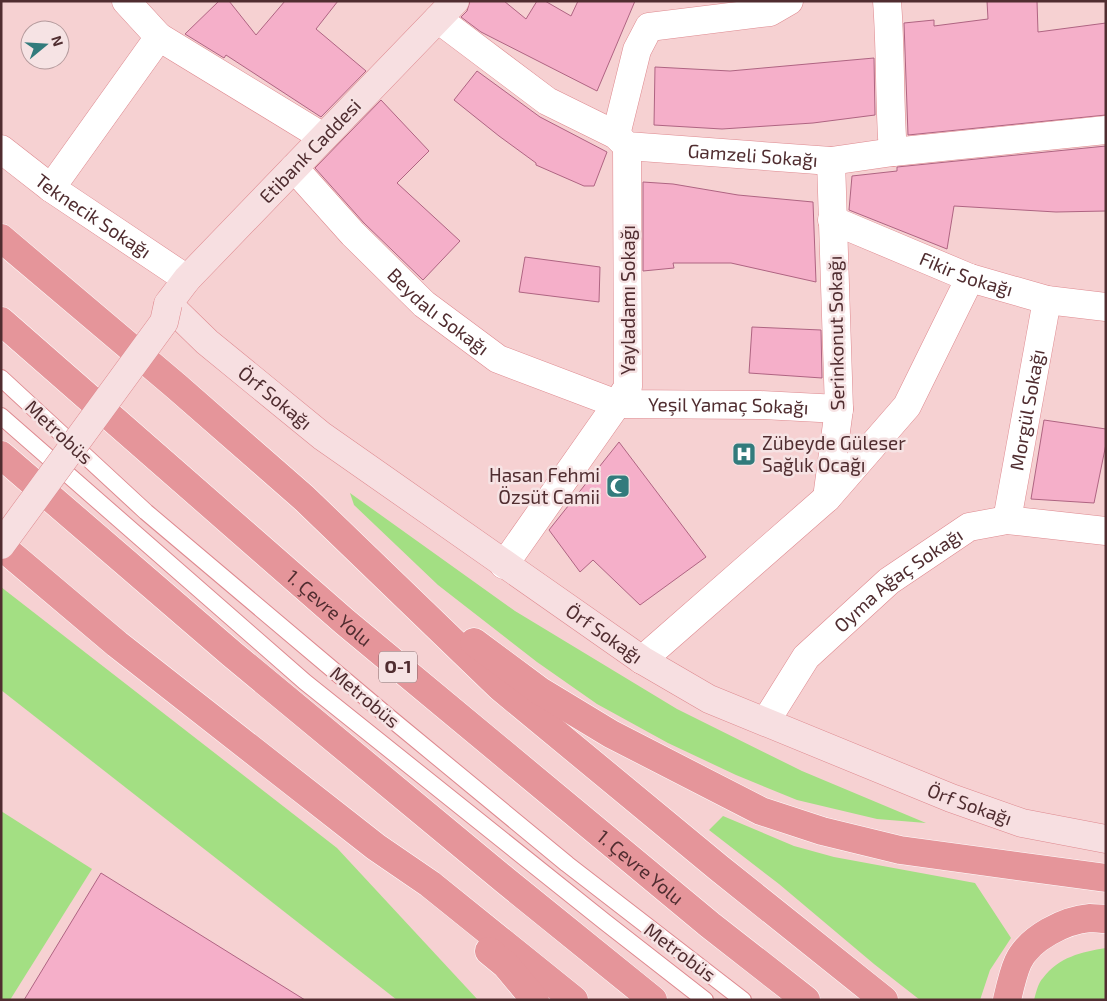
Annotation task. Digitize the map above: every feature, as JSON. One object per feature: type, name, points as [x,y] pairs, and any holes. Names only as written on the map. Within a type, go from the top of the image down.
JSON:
[{"type":"highway","points":[[1,238],[176,386],[304,498],[514,699],[719,868],[884,1000]]},
{"type":"highway","name":"1. Çevre Yolu","points":[[1,321],[360,634],[687,906],[806,1000]]},
{"type":"highway","points":[[1,455],[240,660],[506,881],[653,1000]]},
{"type":"highway","points":[[1,545],[117,644],[376,847],[430,884],[574,1000]]},
{"type":"highway","points":[[430,619],[472,640],[540,691],[611,734],[761,811],[822,831],[900,850],[1106,878]]},
{"type":"highway","points":[[376,847],[506,965],[535,1000]]},
{"type":"highway","points":[[1008,1000],[1018,961],[1029,947],[1047,932],[1068,923],[1090,918],[1106,919]]},
{"type":"street","points":[[126,1],[159,37],[324,137]]},
{"type":"street","name":"Yayladamı Sokağı","points":[[504,565],[628,387],[621,140],[637,50],[649,27],[770,12],[789,1]]},
{"type":"street","points":[[887,1],[890,38],[893,152]]},
{"type":"street","name":"Gamzeli Sokağı","points":[[446,10],[547,101],[621,140],[831,161],[893,152],[1106,130]]},
{"type":"street","name":"Etibank Caddesi","points":[[1,516],[152,314],[168,304],[187,278],[446,10]]},
{"type":"street","points":[[51,188],[159,37]]},
{"type":"street","name":"Teknecik Sokağı","points":[[1,149],[51,188],[187,278]]},
{"type":"street","name":"Serinkonut Sokağı","points":[[827,498],[839,410],[831,161]]},
{"type":"street","name":"Beydalı Sokağı","points":[[294,168],[353,234],[424,304],[498,359],[617,404]]},
{"type":"street","name":"Fikir Sokağı","points":[[832,220],[970,278],[1047,300],[1106,307]]},
{"type":"street","points":[[642,660],[827,498],[907,406],[970,278]]},
{"type":"street","name":"Morgül Sokağı","points":[[1007,520],[1047,300]]},
{"type":"street","name":"Etibank Caddesi","points":[[1,545],[164,322],[168,304]]},
{"type":"street","name":"Örf Sokağı","points":[[168,304],[207,342],[322,436],[642,660],[709,699],[951,798],[1022,823],[1106,839]]},
{"type":"street","name":"Yeşil Yamaç Sokağı","points":[[617,404],[760,405],[839,410]]},
{"type":"street","name":"Oyma Ağaç Sokağı","points":[[766,721],[806,657],[889,580],[969,527],[1007,520],[1106,531]]},
{"type":"lane","name":"Metrobüs","points":[[1,378],[146,512],[382,712],[567,864],[743,1000]]},
{"type":"lane","name":"Metrobüs","points":[[1,416],[305,682],[705,1000]]},
{"type":"green space","points":[[350,493],[515,611],[677,709],[802,771],[926,823],[877,819],[797,800],[736,775],[668,743],[597,704],[537,662],[438,585],[354,505]]},
{"type":"green space","points":[[1,587],[337,848],[478,1000],[397,1000],[1,690]]},
{"type":"green space","points":[[1,811],[92,869],[10,1000],[1,1000]]},
{"type":"green space","points":[[723,816],[794,846],[834,857],[975,883],[1011,938],[990,970],[980,1000],[920,1000],[779,884],[709,830]]},
{"type":"green space","points":[[1106,948],[1106,1000],[1034,1000],[1041,980],[1056,965],[1079,954]]},
{"type":"building","points":[[219,1],[229,1],[256,35],[285,1],[338,1],[316,29],[366,71],[321,117],[226,55],[224,58],[185,34]]},
{"type":"building","points":[[470,1],[504,1],[526,19],[537,1],[545,1],[571,16],[578,1],[635,1],[597,91],[481,32],[461,17],[467,11]]},
{"type":"building","points":[[987,1],[1037,1],[1038,32],[1106,23],[1106,115],[908,135],[904,23],[934,20],[934,26],[988,19]]},
{"type":"building","points":[[874,58],[875,115],[813,123],[722,129],[654,125],[655,67],[730,71]]},
{"type":"building","points":[[477,71],[540,117],[607,152],[594,186],[584,186],[536,165],[536,163],[454,100]]},
{"type":"building","points":[[381,100],[429,151],[397,183],[460,241],[423,280],[364,223],[315,168]]},
{"type":"building","points":[[1106,146],[1106,211],[1056,212],[954,206],[947,249],[849,210],[852,176],[897,171],[897,167]]},
{"type":"building","points":[[643,182],[673,184],[738,195],[813,202],[816,282],[731,263],[673,263],[674,268],[643,271]]},
{"type":"building","points":[[525,257],[600,267],[599,302],[519,292]]},
{"type":"building","points":[[752,327],[821,330],[822,378],[749,373]]},
{"type":"building","points":[[1044,420],[1106,429],[1106,444],[1094,503],[1031,499]]},
{"type":"building","name":"Hasan Fehmi Özsüt Camii","points":[[619,442],[706,557],[640,605],[593,560],[580,572],[549,530]]},
{"type":"building","points":[[101,873],[305,1000],[24,1000]]},
{"type":"place","name":"Zübeyde Güleser Sağlık Ocağı","points":[[744,454]]},
{"type":"place","name":"Hasan Fehmi Özsüt Camii","points":[[618,486]]}]
